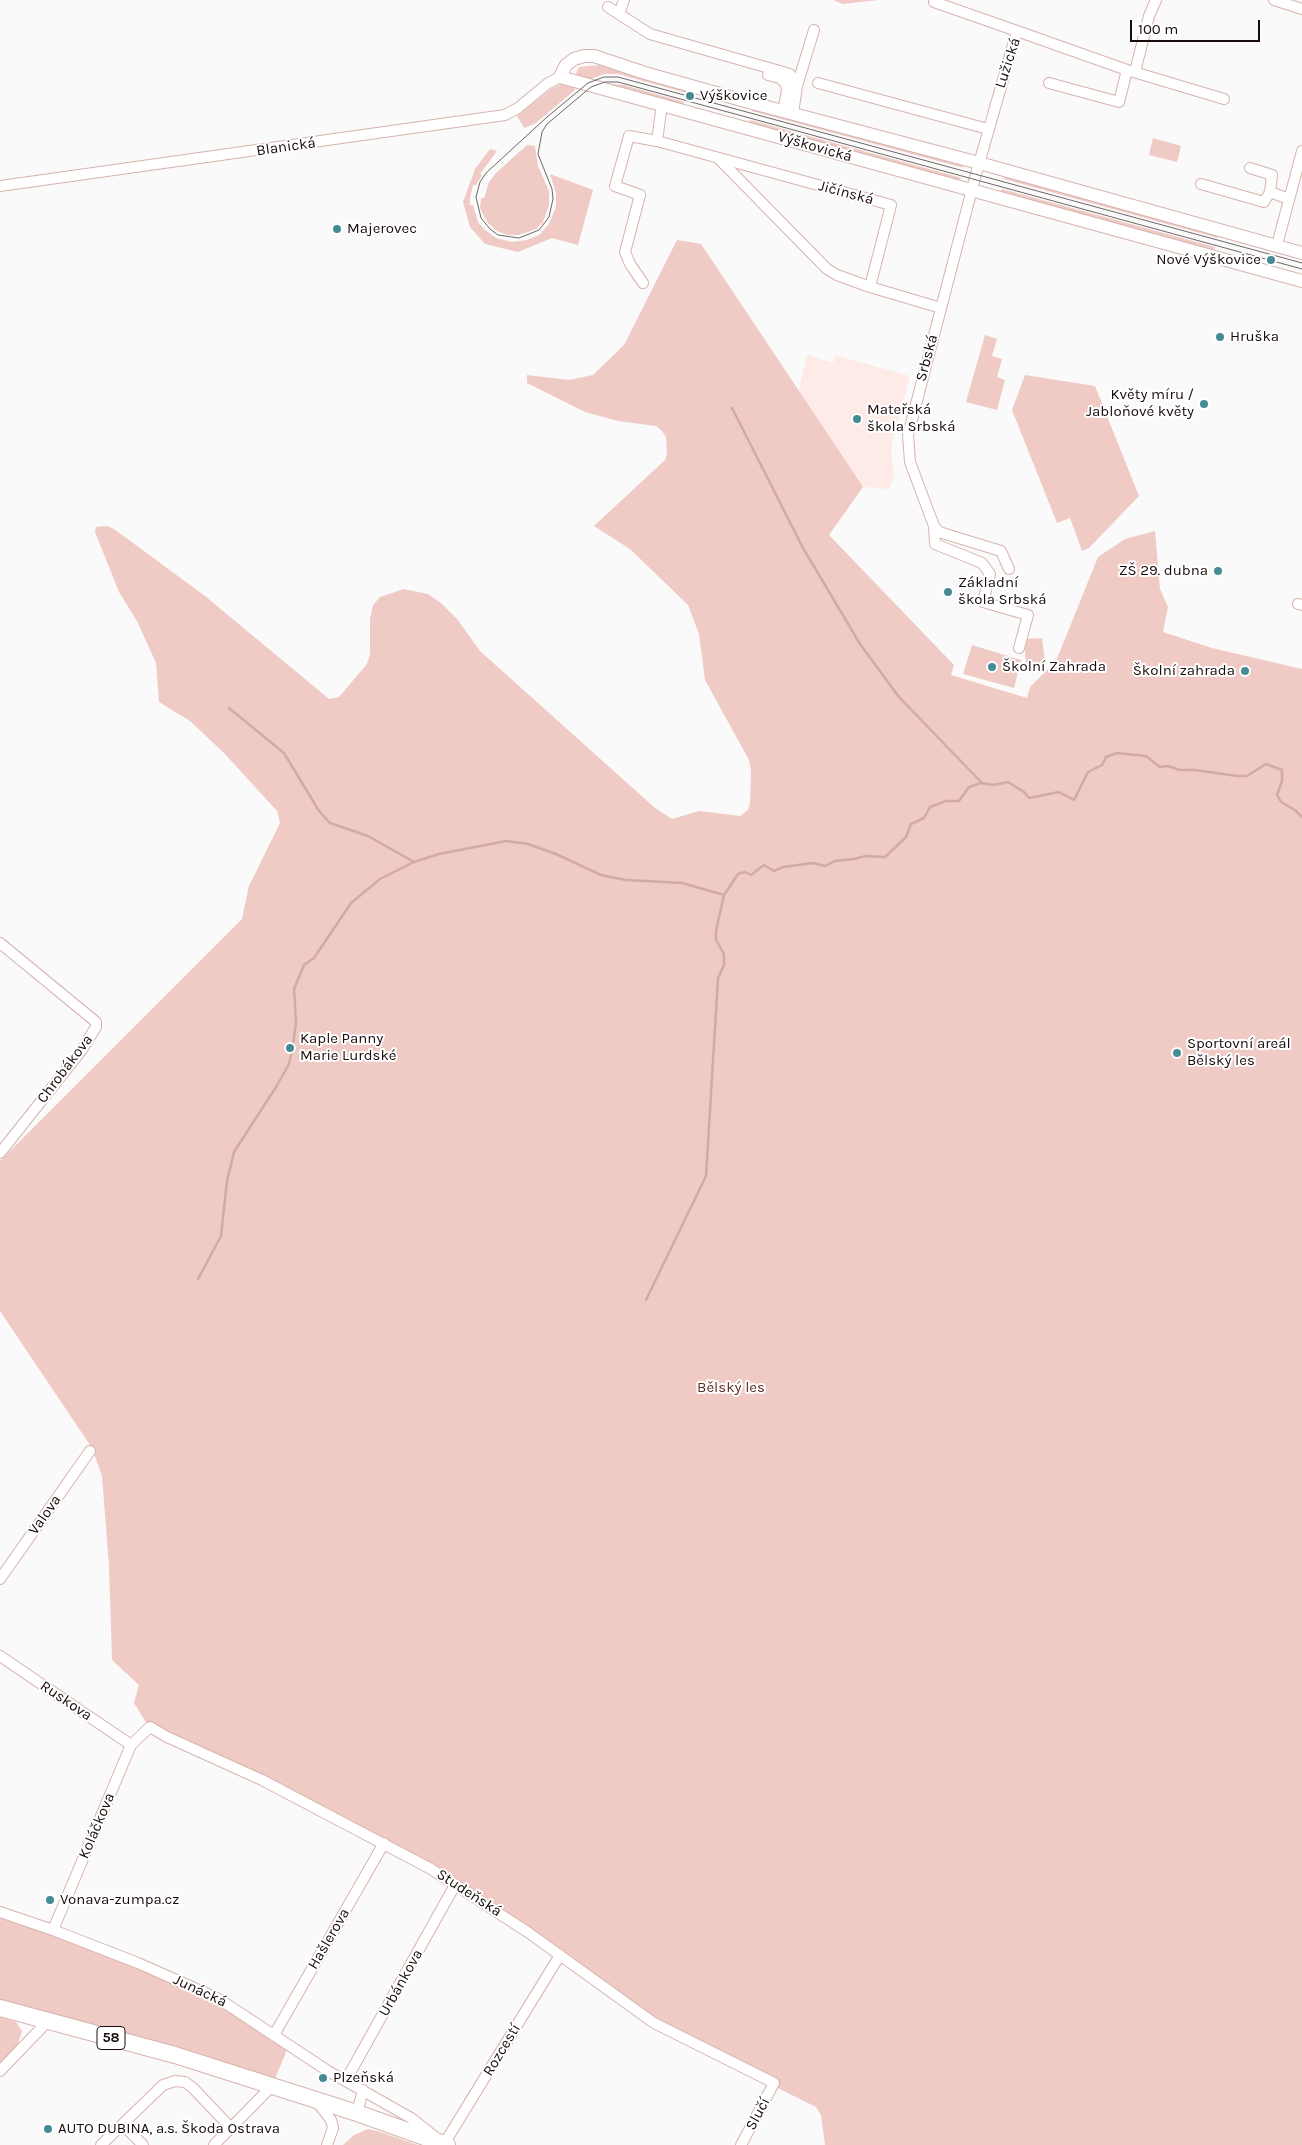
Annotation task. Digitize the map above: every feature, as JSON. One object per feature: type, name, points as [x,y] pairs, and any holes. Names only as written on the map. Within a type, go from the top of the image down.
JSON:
[{"type":"main road","name":"58","points":[[0,2008],[175,2054],[446,2144]]},
{"type":"street","points":[[619,14],[624,0]]},
{"type":"street","points":[[1049,83],[1119,102],[1156,0]]},
{"type":"street","points":[[1274,0],[1302,9]]},
{"type":"street","points":[[934,2],[1017,31]]},
{"type":"street","points":[[608,7],[650,34],[790,74],[797,86]]},
{"type":"street","name":"Výškovická","points":[[788,113],[814,30]]},
{"type":"street","name":"Lužická","points":[[976,176],[1017,31],[1131,71],[1224,99]]},
{"type":"street","name":"Výškovická","points":[[1302,253],[979,163],[788,113],[645,73],[594,56],[574,59],[566,65],[560,77],[1302,281]]},
{"type":"street","name":"Výškovická","points":[[758,72],[780,78],[786,84],[788,113]]},
{"type":"street","name":"Blanická","points":[[0,186],[505,115],[518,108],[547,84],[560,77]]},
{"type":"street","points":[[818,82],[988,129]]},
{"type":"street","points":[[657,141],[662,104]]},
{"type":"street","name":"Jičínská","points":[[643,283],[630,264],[625,252],[640,195],[615,186],[629,136],[657,141],[891,205],[870,287]]},
{"type":"street","points":[[1277,245],[1302,151]]},
{"type":"street","name":"Jičínská","points":[[718,158],[827,268],[837,275],[940,308]]},
{"type":"street","points":[[1201,184],[1264,202],[1270,192],[1272,175],[1250,168]]},
{"type":"street","name":"Srbská","points":[[976,176],[908,435],[910,462],[934,526],[935,544],[982,563],[990,574],[983,602],[1028,615],[1019,648]]},
{"type":"street","points":[[1270,192],[1289,199]]},
{"type":"street","points":[[934,526],[939,532],[1001,551],[1009,569]]},
{"type":"street","name":"Chrobákova","points":[[0,943],[96,1022],[96,1027],[81,1051],[0,1153]]},
{"type":"street","points":[[0,1135],[9,1141]]},
{"type":"street","name":"Valova","points":[[0,1579],[90,1451]]},
{"type":"street","name":"Ruskova","points":[[0,1656],[131,1746]]},
{"type":"street","name":"Koláčkova","points":[[53,1930],[131,1746],[150,1726]]},
{"type":"street","name":"Studeňská","points":[[150,1726],[167,1737],[262,1780],[384,1843],[456,1885],[654,2023],[774,2082]]},
{"type":"street","name":"Hašlerova","points":[[274,2035],[384,1843]]},
{"type":"street","name":"Urbánkova","points":[[346,2080],[456,1885]]},
{"type":"street","name":"Junácká","points":[[0,1912],[53,1930],[208,1993],[346,2080],[411,2118],[446,2144]]},
{"type":"street","name":"Rozcestí","points":[[446,2144],[560,1956]]},
{"type":"street","points":[[0,2071],[48,2021]]},
{"type":"street","points":[[101,2145],[163,2085],[180,2081],[193,2088],[231,2128]]},
{"type":"street","name":"Slučí","points":[[741,2145],[774,2082]]},
{"type":"street","points":[[214,2145],[272,2086]]},
{"type":"street","points":[[357,2113],[363,2090]]},
{"type":"street","points":[[312,2098],[331,2120],[333,2128],[327,2145]]},
{"type":"street","points":[[123,2125],[143,2145]]},
{"type":"shaded area","name":"Mateřská škola Srbská","points":[[807,355],[833,363],[835,355],[910,376],[891,446],[894,477],[889,489],[863,487],[798,393]]},
{"type":"green space","points":[[833,0],[878,0],[843,4]]},
{"type":"green space","points":[[599,65],[688,89],[687,93],[618,74],[604,74],[590,79],[578,76],[576,73],[579,67]]},
{"type":"green space","points":[[562,84],[573,85],[575,90],[536,123],[524,128],[517,116],[551,89]]},
{"type":"green space","points":[[608,84],[624,85],[684,102],[683,105]]},
{"type":"green space","points":[[753,107],[960,164],[964,168],[752,111]]},
{"type":"green space","points":[[750,120],[962,178],[957,180],[749,123]]},
{"type":"green space","points":[[1153,138],[1181,146],[1177,162],[1149,155]]},
{"type":"green space","points":[[527,145],[535,146],[538,166],[549,191],[549,205],[543,222],[536,229],[519,235],[508,235],[497,231],[487,222],[480,208],[481,198],[484,198],[489,182],[496,173]]},
{"type":"green space","points":[[490,149],[497,151],[480,174],[482,175],[476,185],[473,185],[470,198],[470,205],[473,205],[478,222],[484,229],[496,238],[512,242],[527,240],[539,235],[549,224],[556,207],[556,193],[550,174],[593,190],[578,245],[552,238],[518,252],[485,244],[470,227],[463,202],[475,169]]},
{"type":"green space","points":[[1005,176],[1219,235],[1218,238],[1004,179]]},
{"type":"green space","points":[[1002,189],[1215,247],[1214,251],[1001,192]]},
{"type":"green space","name":"Bělský les","points":[[677,240],[701,244],[863,487],[829,535],[954,665],[951,675],[1027,698],[1030,687],[1056,661],[1098,557],[1125,539],[1155,531],[1160,589],[1168,607],[1163,632],[1212,648],[1302,669],[1302,2145],[825,2145],[821,2115],[816,2107],[655,2027],[539,1944],[431,1874],[291,1798],[152,1732],[134,1703],[139,1685],[112,1660],[109,1566],[102,1476],[92,1448],[0,1311],[0,1161],[242,919],[249,886],[280,823],[277,811],[224,753],[190,721],[159,702],[156,663],[137,621],[119,592],[95,532],[96,527],[107,526],[114,529],[205,596],[329,699],[339,697],[367,664],[370,654],[370,619],[373,605],[380,597],[404,589],[428,594],[441,603],[457,619],[480,651],[655,808],[672,819],[699,811],[740,816],[748,810],[750,804],[751,771],[749,760],[705,680],[699,634],[688,605],[630,549],[594,526],[665,460],[667,454],[666,437],[656,426],[618,421],[585,412],[527,383],[527,375],[569,380],[593,375],[624,345]]},
{"type":"green space","points":[[985,335],[997,339],[992,356],[1002,359],[997,377],[1005,380],[997,410],[966,402]]},
{"type":"green space","points":[[1025,375],[1095,386],[1139,496],[1089,548],[1082,551],[1070,518],[1057,523],[1012,410]]},
{"type":"green space","points":[[1042,638],[1045,663],[1026,665],[1024,639]]},
{"type":"green space","name":"Školní Zahrada","points":[[972,645],[1021,660],[1014,688],[963,674]]},
{"type":"green space","points":[[0,1912],[208,1993],[289,2045],[272,2086],[0,2009]]},
{"type":"green space","points":[[0,2017],[16,2022],[22,2031],[17,2047],[0,2065]]},
{"type":"green space","points":[[368,2129],[418,2145],[343,2145],[354,2135]]},
{"type":"waterway","points":[[732,408],[803,548],[860,644],[899,697],[981,782]]},
{"type":"waterway","points":[[229,708],[284,753],[319,811],[330,823],[368,836],[414,862],[439,854],[506,841],[528,844],[556,854],[601,875],[626,880],[682,883],[724,895]]},
{"type":"waterway","points":[[646,1300],[706,1176],[718,978],[724,965],[724,954],[716,940],[716,931],[724,895],[738,874],[745,872],[751,875],[764,865],[774,871],[783,867],[813,863],[825,866],[835,861],[866,856],[885,857],[906,837],[911,824],[924,818],[930,807],[946,801],[959,801],[969,787],[981,783],[994,785],[1008,782],[1024,792],[1029,798],[1059,792],[1074,800],[1088,772],[1102,765],[1106,757],[1117,753],[1146,756],[1160,767],[1168,766],[1180,770],[1195,770],[1237,776],[1247,776],[1266,764],[1282,770],[1282,781],[1277,795],[1281,802],[1295,810],[1302,817]]},
{"type":"waterway","points":[[198,1279],[221,1236],[227,1181],[234,1152],[288,1066],[296,1023],[294,989],[304,965],[314,958],[351,903],[380,879],[414,862]]},
{"type":"tram line","points":[[1302,263],[618,77],[604,77],[588,83],[547,117],[486,173],[480,182],[476,197],[481,218],[498,235],[519,238],[539,230],[549,217],[553,199],[552,189],[538,154],[542,132],[547,124],[591,87],[605,82],[618,82],[1302,269]]},
{"type":"place","name":"Výškovice","points":[[690,96]]},
{"type":"place","name":"Majerovec","points":[[337,229]]},
{"type":"place","name":"Nové Výškovice","points":[[1271,260]]},
{"type":"place","name":"Hruška","points":[[1220,337]]},
{"type":"place","name":"Květy míru / Jabloňové květy","points":[[1204,404]]},
{"type":"place","name":"Mateřská škola Srbská","points":[[857,419]]},
{"type":"place","name":"ZŠ 29. dubna","points":[[1218,571]]},
{"type":"place","name":"Základní škola Srbská","points":[[948,592]]},
{"type":"place","name":"Školní Zahrada","points":[[992,667]]},
{"type":"place","name":"Školní zahrada","points":[[1245,671]]},
{"type":"place","name":"Kaple Panny Marie Lurdské","points":[[290,1048]]},
{"type":"place","name":"Sportovní areál Bělský les","points":[[1177,1053]]},
{"type":"place","name":"Vonava-zumpa.cz","points":[[50,1900]]},
{"type":"place","name":"Plzeňská","points":[[323,2078]]},
{"type":"place","name":"AUTO DUBINA, a.s. Škoda Ostrava","points":[[48,2129]]}]
